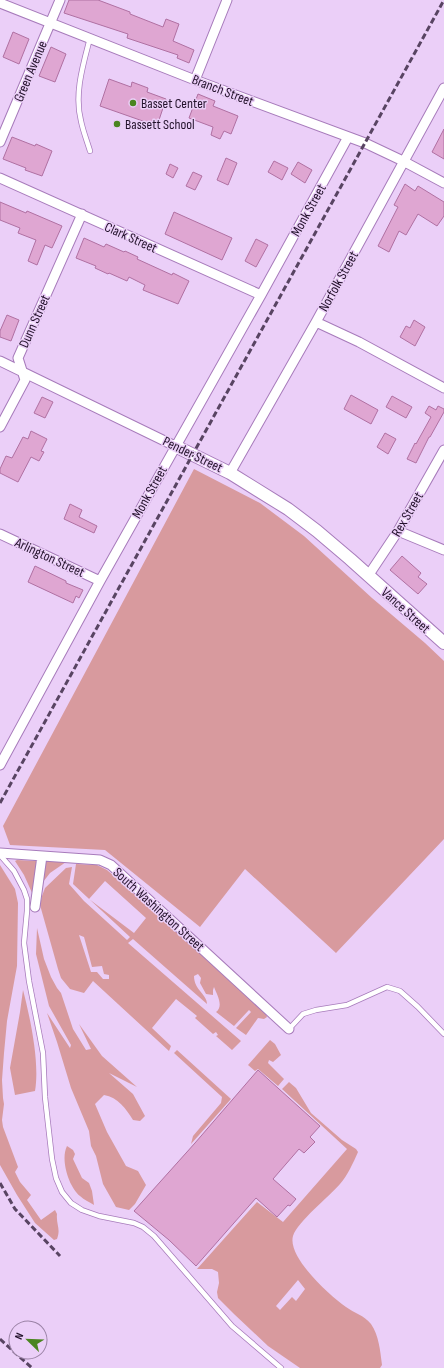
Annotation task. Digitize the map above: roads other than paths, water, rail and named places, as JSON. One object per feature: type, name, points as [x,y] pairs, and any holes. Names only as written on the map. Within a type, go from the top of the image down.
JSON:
[{"type":"street","name":"Green Avenue","points":[[0,142],[60,0]]},
{"type":"street","points":[[195,80],[228,0]]},
{"type":"street","name":"Branch Street","points":[[0,3],[195,80],[348,137],[403,161],[444,183]]},
{"type":"street","name":"Norfolk Street","points":[[230,473],[316,322],[444,88]]},
{"type":"street","name":"Monk Street","points":[[0,765],[100,581],[348,137]]},
{"type":"street","name":"Clark Street","points":[[0,178],[261,295]]},
{"type":"street","name":"Dunn Street","points":[[0,427],[25,380],[18,358],[82,214]]},
{"type":"street","points":[[316,322],[359,342],[444,388]]},
{"type":"street","name":"Pender Street","points":[[0,361],[230,473],[288,509],[317,531],[368,576]]},
{"type":"street","name":"Rex Street","points":[[368,576],[398,531],[444,450]]},
{"type":"street","points":[[398,531],[444,550]]},
{"type":"street","name":"Arlington Street","points":[[0,534],[100,581]]},
{"type":"street","name":"Vance Street","points":[[368,576],[444,643]]},
{"type":"street","name":"South Washington Street","points":[[0,854],[100,860],[111,865],[289,1029]]},
{"type":"street","points":[[35,907],[42,856]]},
{"type":"lane","points":[[90,38],[81,74],[78,104],[81,121],[90,151]]},
{"type":"lane","points":[[0,854],[14,871],[24,890],[26,899],[27,911],[24,943],[29,981],[43,1053],[45,1097],[52,1159],[56,1178],[62,1192],[72,1203],[82,1210],[99,1216],[134,1223],[143,1227],[154,1236],[232,1326],[282,1368]]},
{"type":"lane","points":[[289,1029],[303,1014],[316,1010],[347,1006],[387,987],[400,991],[444,1034]]},
{"type":"railway","points":[[0,803],[444,0]]},
{"type":"railway","points":[[0,1183],[15,1209],[60,1256]]},
{"type":"railway","points":[[0,1339],[32,1368]]},
{"type":"place","name":"Basset Center","points":[[133,103]]},
{"type":"place","name":"Bassett School","points":[[117,124]]}]
